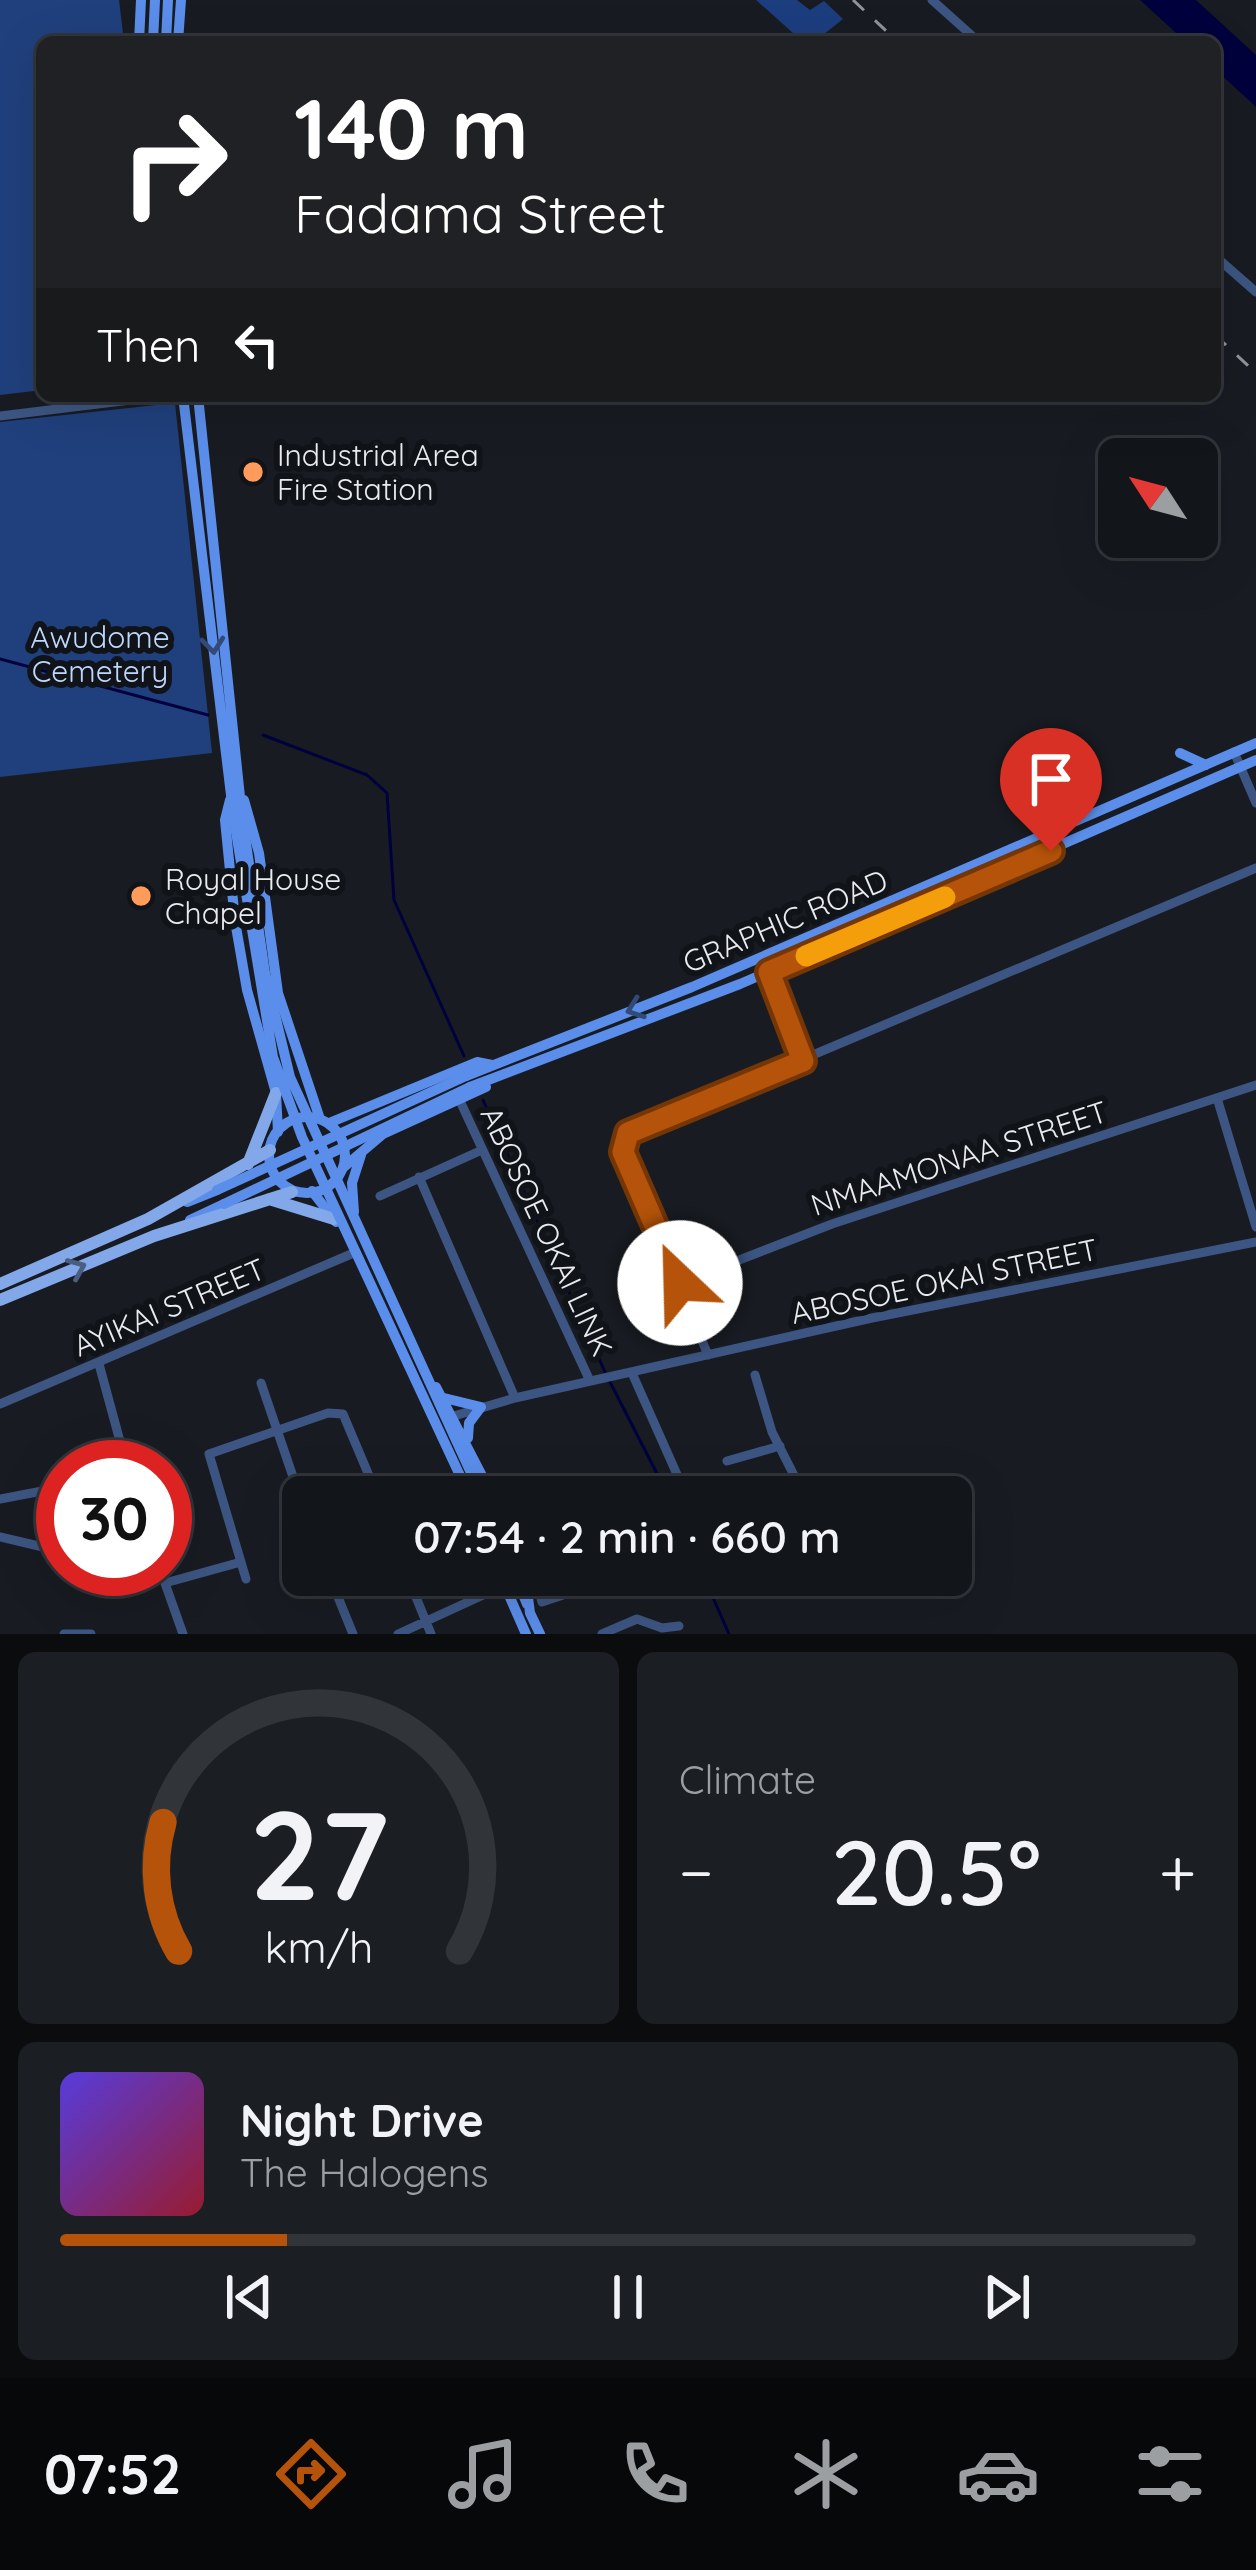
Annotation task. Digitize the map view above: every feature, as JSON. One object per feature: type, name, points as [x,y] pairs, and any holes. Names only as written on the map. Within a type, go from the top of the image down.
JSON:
[{"type":"highway","points":[[243,1170],[260,1142],[276,1093]]},
{"type":"highway","points":[[0,1285],[148,1219],[243,1170],[270,1150]]},
{"type":"highway","points":[[0,1300],[154,1236],[292,1192]]},
{"type":"highway","points":[[262,1198],[316,1210],[334,1220]]},
{"type":"main road","points":[[139,36],[142,0]]},
{"type":"main road","points":[[153,36],[155,0]]},
{"type":"main road","points":[[166,36],[168,0]]},
{"type":"main road","points":[[178,36],[181,0]]},
{"type":"main road","points":[[184,402],[224,753],[236,796],[252,814],[278,993],[324,1119],[342,1143],[342,1172],[354,1216],[414,1352],[454,1416],[483,1476]]},
{"type":"main road","points":[[199,402],[238,751],[238,818],[273,1010],[306,1133],[459,1476]]},
{"type":"main road","name":"GRAPHIC ROAD","points":[[342,1172],[366,1146],[460,1101],[494,1070],[1256,743]]},
{"type":"main road","points":[[1171,781],[1176,757],[1206,765]]},
{"type":"main road","name":"GRAPHIC ROAD","points":[[494,1070],[769,972],[1256,760]]},
{"type":"main road","points":[[236,796],[225,820],[239,949],[276,1093],[278,1132],[270,1150],[275,1178],[292,1192],[312,1192],[342,1172]]},
{"type":"main road","name":"GRAPHIC ROAD","points":[[324,1119],[460,1068],[488,1060],[494,1070]]},
{"type":"main road","points":[[148,1219],[494,1070]]},
{"type":"main road","points":[[154,1236],[468,1082]]},
{"type":"main road","points":[[278,1132],[296,1118],[324,1119]]},
{"type":"main road","points":[[306,1133],[472,1476]]},
{"type":"main road","points":[[354,1216],[352,1183],[366,1146]]},
{"type":"main road","points":[[312,1192],[356,1252],[458,1476]]},
{"type":"main road","points":[[441,1395],[457,1404],[481,1407],[469,1423],[468,1442]]},
{"type":"main road","points":[[512,1596],[526,1634]]},
{"type":"main road","points":[[517,1596],[540,1634]]},
{"type":"main road","points":[[529,1596],[531,1615]]},
{"type":"street","points":[[932,0],[972,36]]},
{"type":"street","points":[[1221,261],[1256,292]]},
{"type":"street","points":[[0,416],[119,402]]},
{"type":"street","points":[[1234,752],[1256,803]]},
{"type":"street","points":[[708,1355],[623,1152],[623,1140],[631,1131],[1256,868]]},
{"type":"street","points":[[769,972],[803,1061]]},
{"type":"street","name":"NMAAMONAA STREET","points":[[680,1283],[832,1224],[1256,1084]]},
{"type":"street","points":[[1217,1098],[1256,1228]]},
{"type":"street","name":"ABOSOE OKAI LINK","points":[[460,1101],[592,1381]]},
{"type":"street","points":[[380,1196],[482,1150]]},
{"type":"street","points":[[419,1177],[515,1398]]},
{"type":"street","name":"ABOSOE OKAI STREET","points":[[433,1423],[515,1398],[708,1355],[1256,1242]]},
{"type":"street","name":"AYIKAI STREET","points":[[0,1404],[356,1252]]},
{"type":"street","points":[[99,1364],[120,1440]]},
{"type":"street","points":[[627,1374],[677,1476]]},
{"type":"street","points":[[755,1375],[794,1476]]},
{"type":"street","points":[[261,1382],[292,1476]]},
{"type":"street","points":[[246,1580],[209,1454],[328,1413],[344,1414],[369,1476]]},
{"type":"street","points":[[727,1461],[779,1446]]},
{"type":"street","points":[[0,1499],[36,1490]]},
{"type":"street","points":[[0,1537],[36,1545]]},
{"type":"street","points":[[192,1576],[241,1562]]},
{"type":"street","points":[[170,1596],[183,1634]]},
{"type":"street","points":[[337,1596],[352,1634]]},
{"type":"street","points":[[415,1596],[428,1629]]},
{"type":"street","points":[[398,1634],[428,1629],[489,1596]]},
{"type":"street","points":[[540,1596],[542,1602]]},
{"type":"street","points":[[531,1615],[542,1602],[560,1596]]},
{"type":"street","points":[[602,1634],[637,1618],[662,1628],[679,1626]]},
{"type":"street","points":[[64,1634],[91,1634]]},
{"type":"green space","points":[[0,0],[119,0],[123,36],[36,36],[36,391],[0,395]]},
{"type":"green space","name":"Awudome Cemetery","points":[[175,403],[212,753],[0,777],[0,422]]},
{"type":"shaded area","points":[[756,0],[797,0],[810,10],[824,1],[843,19],[822,36],[796,36]]},
{"type":"shaded area","points":[[1140,0],[1196,0],[1256,55],[1256,107],[1221,75],[1221,36],[1179,36]]},
{"type":"waterway","points":[[0,659],[208,715]]},
{"type":"waterway","points":[[263,735],[367,775],[387,793],[394,900],[464,1056]]},
{"type":"waterway","points":[[483,1100],[605,1372]]},
{"type":"waterway","points":[[609,1380],[658,1476]]},
{"type":"waterway","points":[[712,1596],[729,1634]]},
{"type":"railway","points":[[853,0],[892,36]]},
{"type":"railway","points":[[1221,341],[1256,373]]},
{"type":"slow traffic","points":[[806,956],[945,897]]},
{"type":"place","name":"Industrial Area Fire Station","points":[[253,472]]},
{"type":"place","name":"Royal House Chapel","points":[[141,896]]},
{"type":"route","points":[[680,1283],[623,1152],[628,1133],[803,1061],[769,972],[1051,851]]}]
